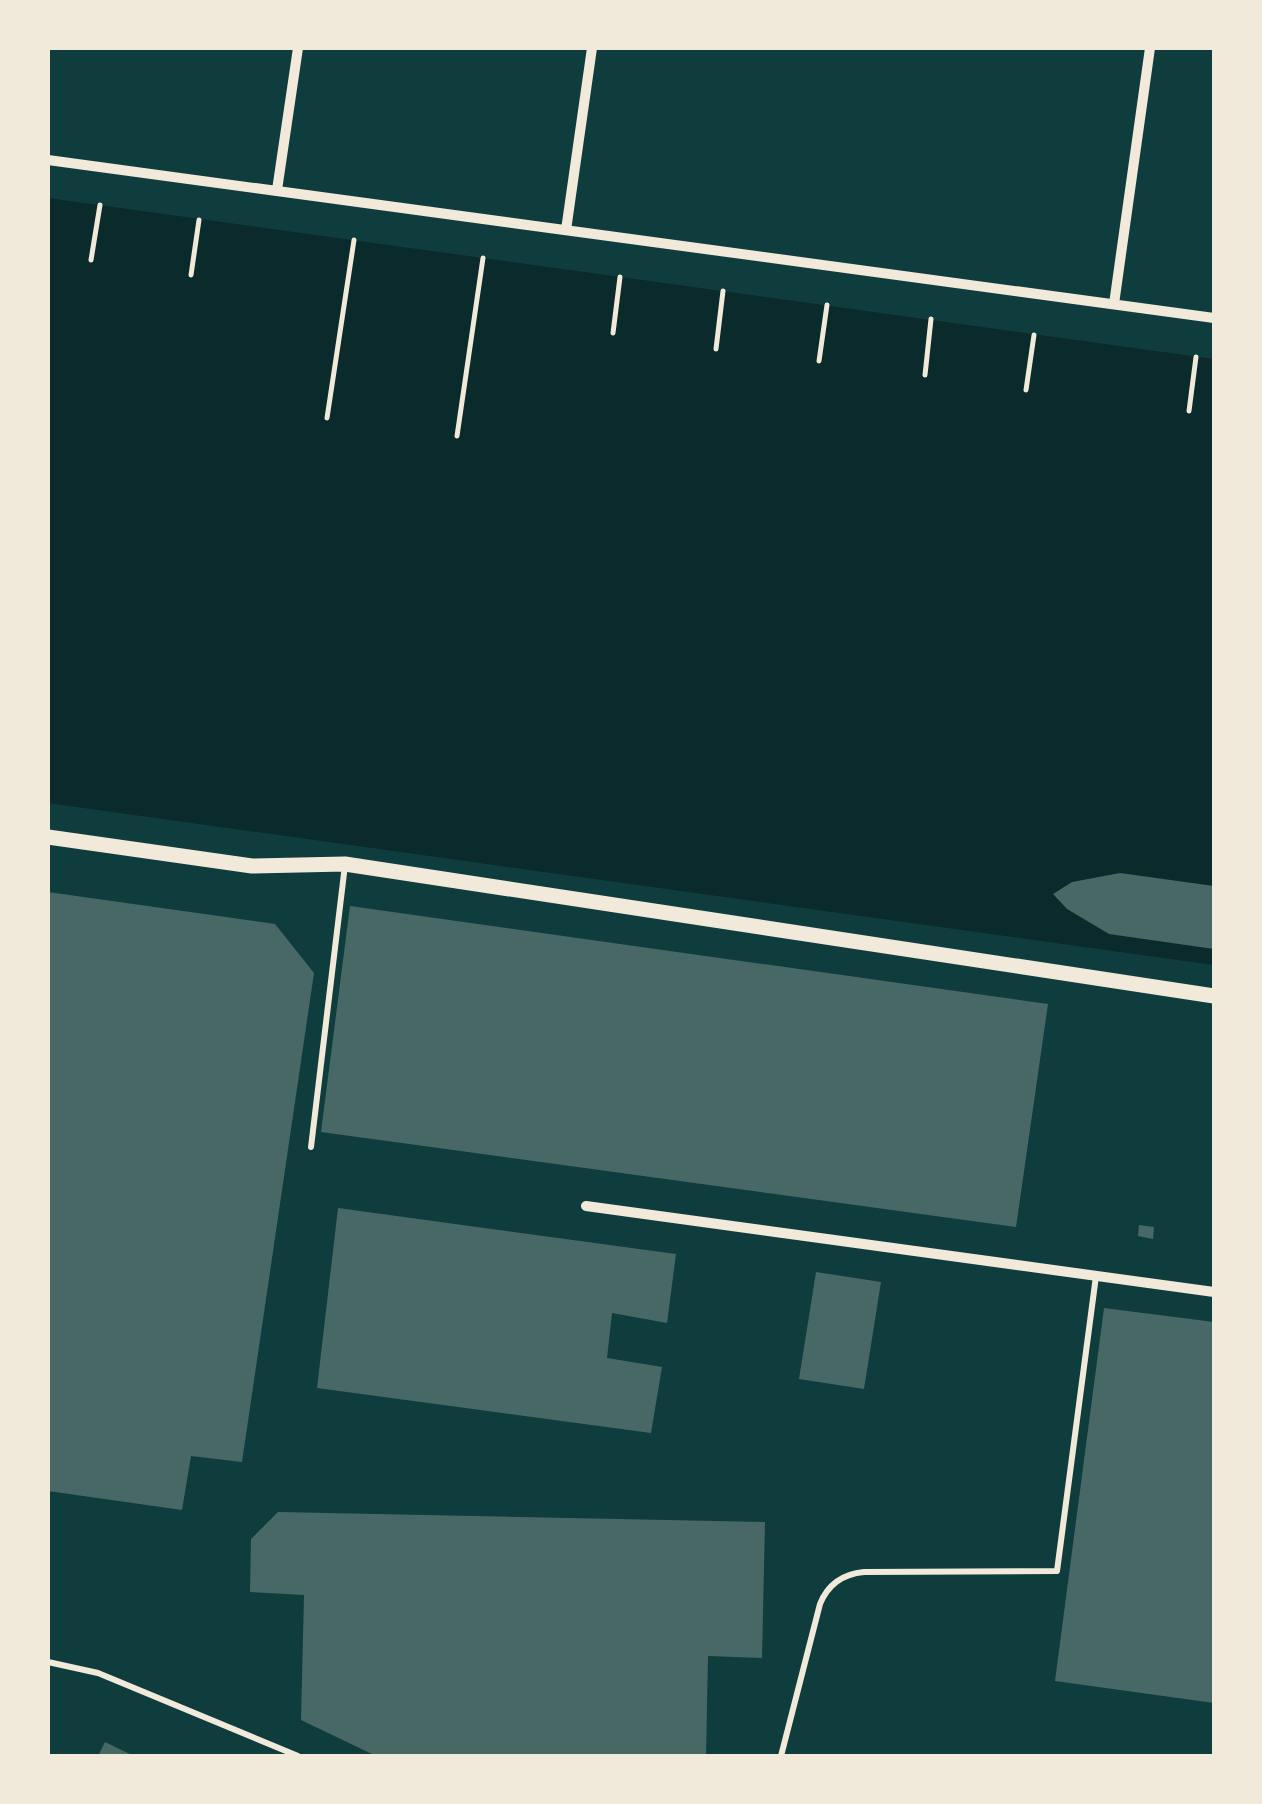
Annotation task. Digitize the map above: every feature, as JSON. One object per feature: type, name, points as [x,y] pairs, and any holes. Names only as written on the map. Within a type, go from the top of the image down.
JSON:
[{"type":"street","points":[[278,190],[298,48]]},
{"type":"street","points":[[566,230],[592,48]]},
{"type":"street","points":[[1114,304],[1150,48]]},
{"type":"street","points":[[48,160],[1214,318]]},
{"type":"street","points":[[48,837],[252,866],[345,864],[1214,996]]},
{"type":"street","points":[[586,1206],[1214,1292]]},
{"type":"lane","points":[[311,1147],[345,864]]},
{"type":"lane","points":[[781,1756],[820,1604],[825,1591],[837,1580],[864,1572],[1057,1571],[1096,1276]]},
{"type":"lane","points":[[48,1662],[98,1673],[298,1756]]},
{"type":"path","points":[[91,260],[100,205]]},
{"type":"path","points":[[191,275],[199,220]]},
{"type":"path","points":[[327,418],[354,240]]},
{"type":"path","points":[[457,436],[483,258]]},
{"type":"path","points":[[612,333],[620,277]]},
{"type":"path","points":[[716,349],[724,291]]},
{"type":"path","points":[[819,361],[827,305]]},
{"type":"path","points":[[924,375],[931,320]]},
{"type":"path","points":[[1026,390],[1034,335]]},
{"type":"path","points":[[1189,411],[1196,356]]},
{"type":"water","points":[[48,198],[1214,359],[1214,965],[48,803]]},
{"type":"building","points":[[1120,873],[1214,886],[1214,949],[1109,934],[1067,909],[1053,894],[1072,882]]},
{"type":"building","points":[[48,892],[275,924],[314,973],[242,1462],[191,1456],[182,1510],[48,1491]]},
{"type":"building","points":[[350,906],[1048,1004],[1016,1227],[321,1132]]},
{"type":"building","points":[[338,1208],[676,1254],[667,1323],[612,1313],[607,1358],[662,1367],[651,1433],[317,1388]]},
{"type":"building","points":[[1139,1225],[1154,1227],[1153,1239],[1138,1236]]},
{"type":"building","points":[[816,1272],[881,1282],[864,1389],[799,1379]]},
{"type":"building","points":[[1104,1308],[1214,1322],[1214,1703],[1055,1681]]},
{"type":"building","points":[[278,1512],[765,1522],[762,1658],[708,1656],[706,1756],[376,1756],[301,1720],[304,1595],[250,1592],[251,1539]]},
{"type":"building","points":[[105,1742],[134,1756],[98,1756]]}]
